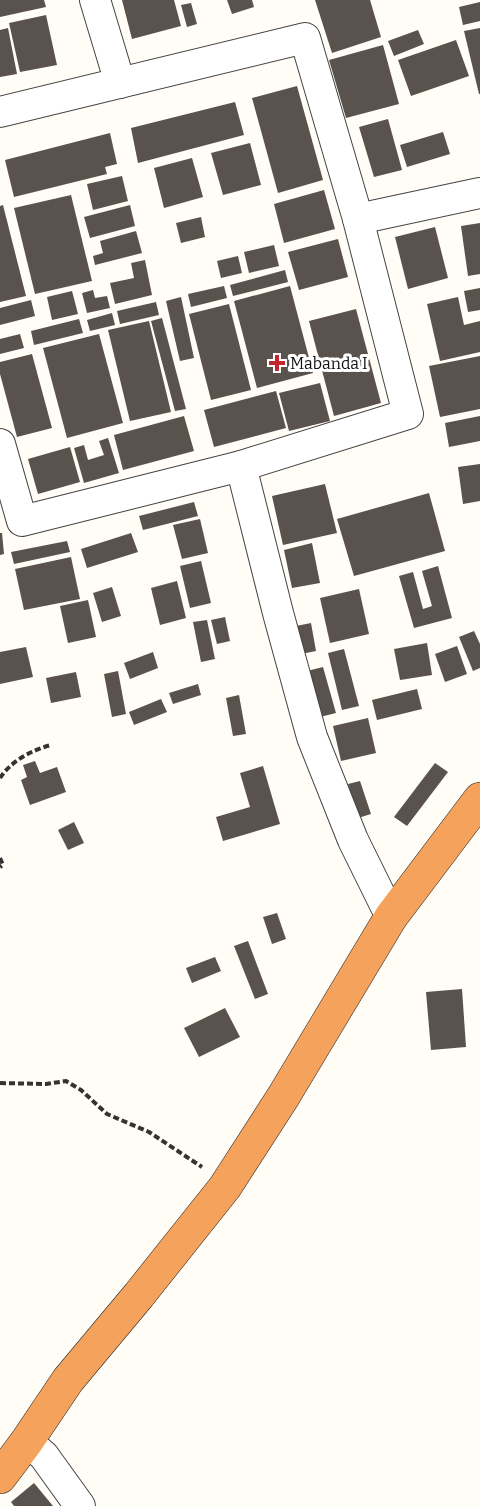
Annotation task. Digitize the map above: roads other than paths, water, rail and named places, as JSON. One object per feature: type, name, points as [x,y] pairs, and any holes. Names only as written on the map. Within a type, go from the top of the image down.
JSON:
[{"type":"highway","points":[[0,1477],[68,1380],[225,1187],[283,1097],[391,917],[480,799]]},
{"type":"street","points":[[95,0],[120,83]]},
{"type":"street","points":[[0,112],[305,38],[358,219],[408,414],[241,466],[22,520],[0,444]]},
{"type":"street","points":[[358,219],[480,193]]},
{"type":"street","points":[[241,466],[312,737],[353,840],[391,917]]},
{"type":"street","points":[[27,1441],[44,1456],[80,1506]]},
{"type":"place","name":"Mabanda I","points":[[277,363]]}]
